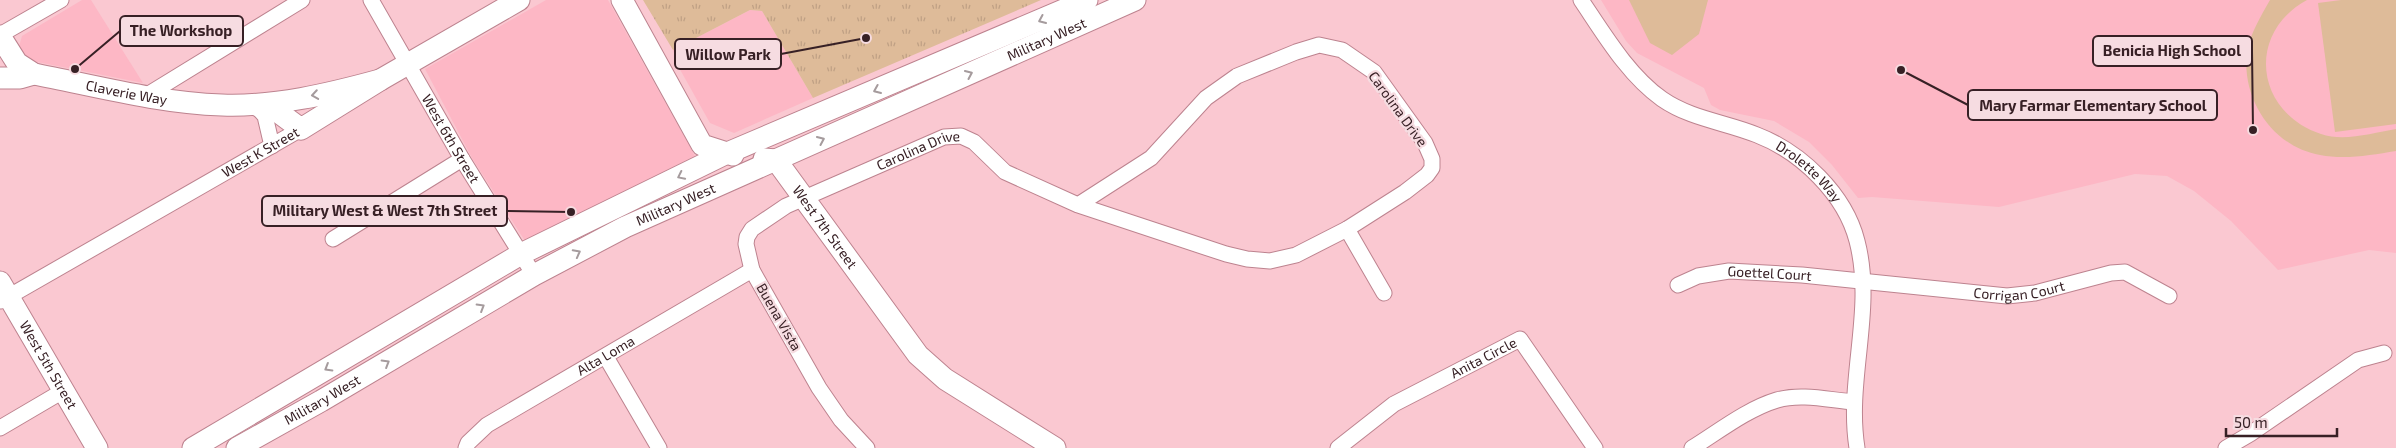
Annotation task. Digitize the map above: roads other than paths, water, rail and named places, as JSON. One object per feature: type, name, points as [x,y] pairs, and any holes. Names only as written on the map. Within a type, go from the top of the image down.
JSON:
[{"type":"main road","name":"West K Street","points":[[301,129],[380,80],[519,0]]},
{"type":"main road","points":[[622,0],[702,146],[725,154],[776,160]]},
{"type":"main road","name":"Military West","points":[[193,448],[521,254],[725,154],[1087,0]]},
{"type":"main road","name":"Military West","points":[[237,448],[534,276],[625,227],[1136,0]]},
{"type":"main road","points":[[0,36],[17,63],[34,74]]},
{"type":"main road","name":"Claverie Way","points":[[0,78],[20,78],[34,74],[144,96],[221,106],[255,105],[340,91],[380,80]]},
{"type":"main road","name":"Claverie Way","points":[[255,105],[278,112],[301,129]]},
{"type":"main road","name":"West 7th Street","points":[[776,160],[805,197],[853,268],[918,355],[945,379],[1055,448]]},
{"type":"main road","name":"West 5th Street","points":[[3,294],[97,448]]},
{"type":"street","points":[[0,36],[61,0]]},
{"type":"street","points":[[144,96],[302,0]]},
{"type":"street","name":"West 6th Street","points":[[371,0],[462,159],[534,276]]},
{"type":"street","name":"Drolette Way","points":[[1581,0],[1633,73],[1662,99],[1690,114],[1756,134],[1776,143],[1817,176],[1840,204],[1849,220],[1857,242],[1864,300],[1854,402],[1856,448]]},
{"type":"street","name":"Carolina Drive","points":[[805,197],[944,136],[961,136],[974,142],[1005,172],[1078,205],[1162,234],[1247,259],[1270,261],[1296,255],[1347,229],[1421,182],[1432,168],[1432,159],[1425,143],[1374,72],[1342,50],[1319,45],[1296,52],[1237,76],[1206,98],[1151,158],[1078,205]]},
{"type":"street","points":[[255,105],[265,116],[272,146]]},
{"type":"street","name":"West K Street","points":[[3,294],[301,129]]},
{"type":"street","points":[[333,239],[462,159]]},
{"type":"street","name":"Buena Vista","points":[[805,197],[770,215],[752,229],[746,244],[752,270],[819,388],[841,420],[867,448]]},
{"type":"street","points":[[1347,229],[1384,293]]},
{"type":"street","name":"Alta Loma","points":[[466,448],[468,442],[487,425],[752,270]]},
{"type":"street","name":"Goettel Court","points":[[1678,285],[1698,276],[1729,271],[1862,281]]},
{"type":"street","name":"Corrigan Court","points":[[1862,281],[2006,296],[2035,293],[2111,273],[2125,272],[2169,296]]},
{"type":"street","name":"Anita Circle","points":[[1338,448],[1394,404],[1520,339],[1595,448]]},
{"type":"street","points":[[2226,448],[2250,434],[2358,360],[2384,353]]},
{"type":"street","points":[[606,357],[659,448]]},
{"type":"street","points":[[0,428],[63,391]]},
{"type":"street","points":[[1692,448],[1756,410],[1778,400],[1800,397],[1854,402]]},
{"type":"place","name":"Willow Park","points":[[866,38]]},
{"type":"place","name":"The Workshop","points":[[75,69]]},
{"type":"place","name":"Mary Farmar Elementary School","points":[[1901,70]]},
{"type":"place","name":"Benicia High School","points":[[2253,130]]},
{"type":"place","name":"Military West & West 7th Street","points":[[571,212]]}]
